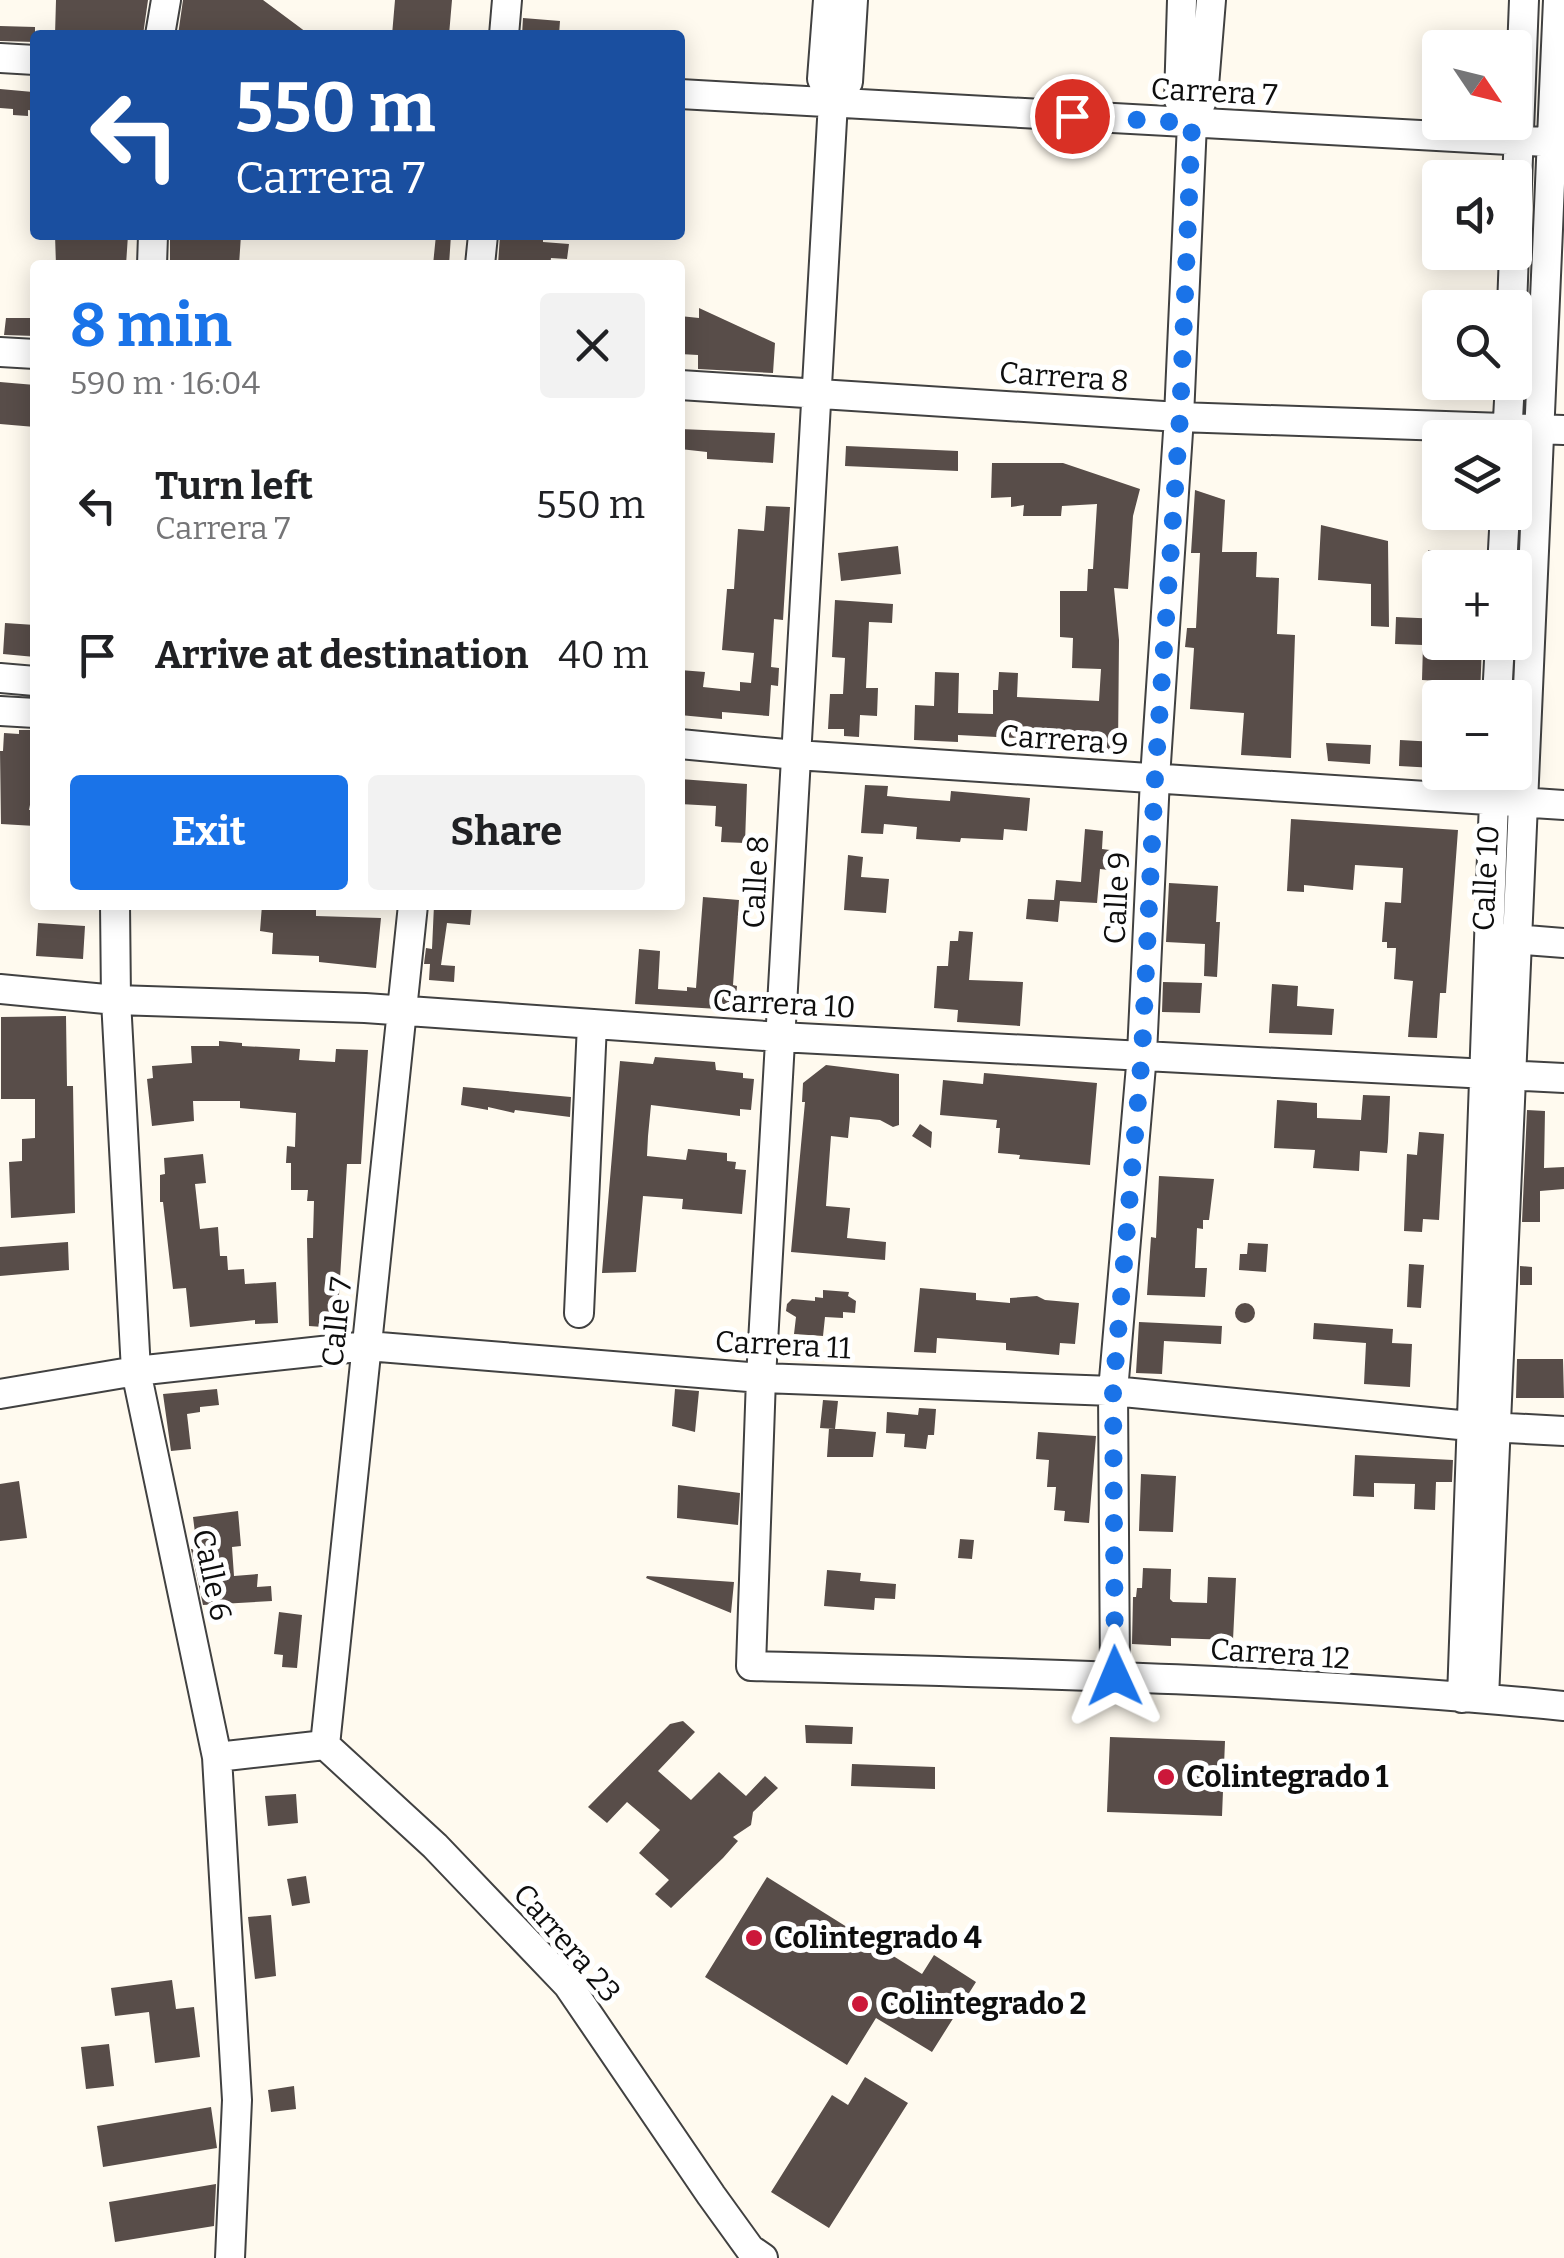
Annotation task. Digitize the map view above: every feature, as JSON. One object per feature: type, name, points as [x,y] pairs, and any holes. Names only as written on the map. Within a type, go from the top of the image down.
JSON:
[{"type":"street","points":[[161,30],[166,0]]},
{"type":"street","points":[[504,30],[507,0]]},
{"type":"street","name":"Calle 8","points":[[750,1666],[761,1378],[833,102],[822,79],[828,0]]},
{"type":"street","name":"Calle 8","points":[[833,102],[848,82],[854,0]]},
{"type":"street","name":"Calle 9","points":[[1182,0],[1179,100],[1192,123]]},
{"type":"street","name":"Calle 9","points":[[1115,1676],[1113,1391],[1142,1054],[1155,778],[1180,417],[1192,123],[1204,98],[1211,0]]},
{"type":"street","points":[[1517,160],[1524,0]]},
{"type":"street","name":"Calle 10","points":[[1502,938],[1522,804],[1552,430],[1558,0]]},
{"type":"street","points":[[0,58],[30,60]]},
{"type":"street","name":"Carrera 7","points":[[685,94],[1558,143]]},
{"type":"street","points":[[0,352],[30,354]]},
{"type":"street","name":"Carrera 8","points":[[685,385],[1422,429]]},
{"type":"street","points":[[0,678],[30,681]]},
{"type":"street","points":[[0,711],[30,713]]},
{"type":"street","name":"Carrera 9","points":[[685,744],[1564,806]]},
{"type":"street","name":"Calle 10","points":[[1473,1698],[1502,938],[1494,790]]},
{"type":"street","name":"Calle 6","points":[[115,910],[116,1000],[136,1371],[217,1758],[237,2100],[230,2258]]},
{"type":"street","name":"Calle 7","points":[[326,1745],[412,910]]},
{"type":"street","points":[[1502,938],[1564,943]]},
{"type":"street","name":"Carrera 10","points":[[0,990],[116,1000],[402,1010],[780,1037],[1564,1078]]},
{"type":"street","points":[[579,1313],[592,1024]]},
{"type":"street","name":"Carrera 11","points":[[0,1394],[136,1371],[367,1346],[761,1378],[1113,1391],[1482,1427],[1564,1431]]},
{"type":"street","name":"Carrera 12","points":[[750,1666],[1115,1676],[1564,1706]]},
{"type":"street","points":[[217,1758],[326,1745]]},
{"type":"street","name":"Carrera 23","points":[[326,1745],[435,1846],[568,1985],[750,2249],[763,2258]]},
{"type":"building","points":[[56,0],[148,0],[144,30],[55,30]]},
{"type":"building","points":[[183,0],[263,0],[303,30],[179,30]]},
{"type":"building","points":[[395,0],[452,0],[449,30],[392,30]]},
{"type":"building","points":[[523,18],[560,21],[559,30],[522,30]]},
{"type":"building","points":[[0,26],[35,27],[30,30],[30,42],[0,41]]},
{"type":"building","points":[[0,89],[30,92],[28,116],[13,115],[13,109],[0,108]]},
{"type":"building","points":[[55,240],[128,240],[126,260],[56,260]]},
{"type":"building","points":[[170,240],[241,240],[239,260],[170,260]]},
{"type":"building","points":[[436,240],[451,240],[449,260],[434,260]]},
{"type":"building","points":[[500,240],[569,244],[567,259],[498,260]]},
{"type":"building","points":[[699,308],[775,343],[773,373],[698,369],[698,355],[685,354],[685,317],[699,318]]},
{"type":"building","points":[[6,318],[30,318],[30,336],[4,335]]},
{"type":"building","points":[[0,382],[30,385],[30,427],[0,424]]},
{"type":"building","points":[[685,429],[775,433],[773,463],[707,459],[707,452],[685,450]]},
{"type":"building","points":[[846,446],[958,451],[958,471],[845,466]]},
{"type":"building","points":[[992,463],[1063,463],[1140,489],[1133,516],[1128,589],[1114,588],[1119,640],[1118,750],[1016,745],[1016,738],[958,735],[958,742],[914,740],[915,705],[934,706],[935,672],[959,673],[958,713],[993,714],[993,690],[998,690],[999,672],[1018,673],[1017,697],[1099,701],[1101,669],[1072,668],[1073,638],[1060,637],[1060,591],[1087,591],[1088,569],[1093,569],[1097,504],[1062,506],[1061,516],[1023,516],[1024,505],[1011,507],[1011,497],[991,498]]},
{"type":"building","points":[[1195,490],[1225,500],[1222,552],[1257,552],[1256,577],[1279,578],[1277,634],[1295,635],[1291,758],[1241,755],[1244,713],[1190,709],[1194,648],[1185,647],[1187,628],[1196,628],[1200,553],[1191,553]]},
{"type":"building","points":[[766,506],[790,507],[783,620],[774,619],[771,667],[779,668],[778,686],[771,685],[769,716],[722,712],[722,719],[685,715],[685,670],[705,672],[703,687],[740,691],[740,682],[751,683],[754,653],[722,650],[727,589],[734,589],[738,529],[764,531]]},
{"type":"building","points":[[1321,525],[1388,541],[1389,627],[1371,626],[1371,584],[1318,580]]},
{"type":"building","points":[[898,546],[901,574],[841,581],[838,553]]},
{"type":"building","points":[[835,600],[893,604],[892,623],[869,622],[866,688],[878,688],[877,716],[860,715],[859,737],[844,736],[844,729],[828,729],[830,694],[843,694],[845,658],[832,657]]},
{"type":"building","points":[[1396,617],[1422,618],[1422,645],[1395,644]]},
{"type":"building","points":[[5,623],[30,625],[30,657],[3,654]]},
{"type":"building","points":[[1423,660],[1481,660],[1481,680],[1422,680]]},
{"type":"building","points":[[19,730],[30,730],[30,826],[1,824],[0,751],[4,733],[19,734]]},
{"type":"building","points":[[1400,740],[1422,741],[1422,767],[1399,766]]},
{"type":"building","points":[[1326,743],[1371,745],[1370,764],[1328,761]]},
{"type":"building","points":[[685,779],[747,784],[745,843],[721,842],[722,827],[715,826],[716,806],[685,804]]},
{"type":"building","points":[[865,785],[888,786],[887,796],[908,798],[950,801],[951,791],[1030,798],[1027,831],[1004,829],[1003,840],[961,838],[960,842],[916,839],[917,827],[884,824],[883,834],[861,833]]},
{"type":"building","points":[[1291,819],[1458,830],[1446,993],[1440,993],[1437,1038],[1408,1037],[1413,981],[1394,979],[1396,948],[1387,948],[1387,942],[1382,942],[1385,902],[1401,903],[1403,868],[1355,865],[1353,890],[1304,885],[1304,892],[1287,891]]},
{"type":"building","points":[[1085,829],[1103,831],[1102,849],[1110,850],[1109,870],[1100,869],[1097,903],[1060,901],[1058,922],[1026,919],[1028,899],[1054,900],[1056,880],[1081,882]]},
{"type":"building","points":[[848,855],[863,857],[861,877],[889,879],[886,913],[844,910]]},
{"type":"building","points":[[1169,883],[1218,886],[1217,977],[1204,976],[1205,944],[1166,942]]},
{"type":"building","points":[[703,897],[739,900],[735,1010],[635,1004],[639,949],[660,951],[658,989],[696,988]]},
{"type":"building","points":[[262,910],[316,910],[316,916],[381,918],[376,968],[319,962],[319,956],[272,954],[273,933],[260,931]]},
{"type":"building","points":[[434,910],[472,910],[470,925],[447,923],[441,965],[455,966],[454,982],[429,980],[430,964],[424,964],[426,948],[432,949]]},
{"type":"building","points":[[38,923],[85,926],[83,959],[36,956]]},
{"type":"building","points":[[959,931],[973,932],[969,980],[1023,982],[1020,1026],[957,1022],[958,1010],[934,1008],[937,966],[948,966],[950,941],[958,941]]},
{"type":"building","points":[[1163,982],[1202,983],[1200,1013],[1162,1012]]},
{"type":"building","points":[[1272,984],[1298,986],[1297,1006],[1334,1009],[1332,1035],[1269,1033]]},
{"type":"building","points":[[66,1016],[67,1086],[73,1086],[75,1213],[11,1218],[9,1162],[22,1161],[22,1139],[35,1138],[35,1099],[1,1099],[1,1017]]},
{"type":"building","points":[[219,1041],[300,1049],[299,1060],[335,1062],[336,1049],[368,1050],[361,1164],[347,1164],[337,1328],[309,1326],[307,1238],[313,1238],[314,1201],[307,1201],[308,1190],[291,1190],[291,1163],[286,1163],[287,1146],[295,1147],[296,1113],[240,1108],[240,1101],[193,1101],[194,1121],[152,1126],[147,1079],[153,1078],[152,1066],[192,1063],[191,1046],[219,1046]]},
{"type":"building","points":[[655,1057],[715,1062],[716,1070],[743,1073],[743,1078],[754,1079],[751,1110],[740,1109],[740,1116],[651,1105],[648,1136],[647,1156],[686,1160],[688,1149],[727,1153],[727,1161],[736,1162],[735,1169],[746,1170],[742,1214],[682,1209],[683,1199],[643,1196],[636,1272],[602,1273],[620,1061],[653,1064]]},
{"type":"building","points":[[826,1065],[899,1074],[899,1125],[850,1117],[848,1138],[831,1136],[826,1206],[850,1208],[847,1238],[886,1242],[885,1260],[791,1252],[805,1102],[803,1083]]},
{"type":"building","points":[[984,1073],[1097,1083],[1090,1165],[1019,1159],[1020,1155],[998,1153],[997,1120],[940,1115],[943,1080],[983,1084]]},
{"type":"building","points":[[463,1087],[571,1097],[570,1117],[461,1105]]},
{"type":"building","points":[[1363,1095],[1390,1096],[1388,1142],[1387,1153],[1360,1151],[1359,1171],[1313,1168],[1315,1150],[1274,1148],[1277,1100],[1317,1103],[1317,1118],[1361,1120]]},
{"type":"building","points":[[1527,1110],[1545,1111],[1544,1168],[1564,1167],[1564,1189],[1540,1191],[1540,1222],[1522,1222]]},
{"type":"building","points":[[920,1124],[932,1132],[931,1148],[912,1136]]},
{"type":"building","points":[[1419,1132],[1444,1134],[1439,1220],[1423,1219],[1422,1232],[1404,1231],[1407,1154],[1417,1155]]},
{"type":"building","points":[[203,1154],[206,1183],[195,1184],[200,1229],[218,1227],[220,1256],[227,1256],[228,1270],[244,1269],[245,1284],[276,1282],[278,1323],[255,1324],[255,1320],[190,1327],[186,1288],[173,1289],[160,1202],[160,1175],[165,1174],[164,1158]]},
{"type":"building","points":[[1159,1176],[1214,1179],[1209,1220],[1203,1220],[1203,1229],[1197,1228],[1195,1268],[1207,1268],[1205,1297],[1147,1295],[1151,1237],[1156,1238]]},
{"type":"building","points":[[68,1242],[69,1270],[0,1276],[0,1247]]},
{"type":"building","points":[[1248,1243],[1268,1244],[1266,1272],[1239,1270],[1240,1254],[1247,1254]]},
{"type":"building","points":[[1409,1264],[1424,1265],[1421,1308],[1407,1307]]},
{"type":"building","points":[[1520,1266],[1532,1267],[1532,1285],[1520,1285]]},
{"type":"building","points":[[920,1288],[976,1293],[976,1300],[1010,1303],[1010,1298],[1037,1296],[1079,1303],[1075,1344],[1060,1343],[1059,1355],[1006,1350],[1006,1343],[937,1338],[936,1353],[914,1352]]},
{"type":"building","points":[[823,1290],[849,1292],[848,1296],[856,1301],[855,1313],[843,1312],[843,1318],[825,1317],[823,1336],[794,1334],[796,1317],[786,1311],[787,1304],[792,1299],[823,1298]]},
{"type":"building","points":[[1245,1303],[1255,1313],[1245,1323],[1235,1313]]},
{"type":"building","points":[[1139,1322],[1222,1326],[1221,1344],[1164,1341],[1162,1374],[1136,1373]]},
{"type":"building","points":[[1314,1323],[1393,1329],[1392,1343],[1412,1344],[1410,1387],[1364,1384],[1366,1343],[1313,1339]]},
{"type":"building","points":[[1517,1359],[1563,1359],[1564,1398],[1516,1398]]},
{"type":"building","points":[[217,1389],[219,1405],[200,1407],[200,1412],[187,1414],[191,1449],[171,1451],[163,1394]]},
{"type":"building","points":[[675,1389],[699,1391],[695,1432],[672,1426]]},
{"type":"building","points":[[823,1400],[838,1401],[835,1429],[820,1428]]},
{"type":"building","points":[[919,1408],[936,1409],[934,1435],[928,1435],[926,1449],[904,1447],[905,1434],[886,1433],[887,1412],[918,1415]]},
{"type":"building","points":[[829,1428],[876,1432],[873,1457],[827,1457]]},
{"type":"building","points":[[1038,1432],[1096,1436],[1089,1523],[1064,1521],[1065,1511],[1054,1510],[1056,1487],[1047,1487],[1049,1460],[1036,1459]]},
{"type":"building","points":[[1355,1455],[1453,1460],[1452,1482],[1436,1482],[1435,1510],[1414,1509],[1415,1484],[1374,1483],[1374,1497],[1353,1496]]},
{"type":"building","points":[[1141,1474],[1176,1476],[1173,1532],[1139,1531]]},
{"type":"building","points":[[19,1481],[27,1538],[0,1541],[0,1484]]},
{"type":"building","points":[[678,1485],[740,1493],[738,1525],[677,1518]]},
{"type":"building","points":[[238,1511],[241,1546],[232,1547],[234,1576],[258,1574],[257,1587],[271,1586],[272,1601],[203,1605],[191,1549],[197,1549],[193,1517]]},
{"type":"building","points":[[960,1539],[974,1540],[972,1559],[958,1558]]},
{"type":"building","points":[[1143,1568],[1171,1569],[1173,1602],[1207,1603],[1208,1577],[1236,1578],[1233,1640],[1171,1638],[1171,1646],[1132,1644],[1133,1597],[1137,1588],[1142,1588]]},
{"type":"building","points":[[827,1570],[861,1573],[860,1581],[896,1584],[895,1599],[875,1598],[874,1610],[824,1606]]},
{"type":"building","points":[[646,1578],[734,1582],[731,1613]]},
{"type":"building","points":[[279,1612],[302,1615],[297,1668],[282,1667],[283,1655],[274,1654]]},
{"type":"building","points":[[683,1721],[695,1732],[658,1771],[691,1800],[719,1772],[746,1796],[765,1776],[778,1788],[753,1812],[751,1825],[733,1837],[738,1841],[723,1858],[671,1908],[655,1894],[669,1880],[639,1853],[660,1830],[627,1802],[607,1823],[588,1807],[670,1724]]},
{"type":"building","points":[[805,1725],[853,1727],[852,1744],[806,1743]]},
{"type":"building","name":"Colintegrado 1","points":[[1110,1737],[1225,1741],[1222,1816],[1107,1812]]},
{"type":"building","points":[[852,1764],[935,1767],[935,1789],[851,1786]]},
{"type":"building","points":[[296,1794],[298,1823],[268,1826],[265,1796]]},
{"type":"building","points":[[306,1876],[310,1903],[292,1906],[287,1879]]},
{"type":"building","points":[[767,1877],[922,1974],[934,1955],[976,1982],[932,2052],[876,2018],[847,2065],[705,1977]]},
{"type":"building","points":[[271,1915],[276,1976],[255,1979],[248,1917]]},
{"type":"building","points":[[172,1980],[176,2009],[194,2007],[200,2057],[155,2063],[149,2012],[115,2016],[111,1988]]},
{"type":"building","points":[[109,2044],[114,2086],[86,2089],[81,2047]]},
{"type":"building","points":[[865,2077],[908,2103],[829,2228],[771,2192],[832,2095],[848,2105]]},
{"type":"building","points":[[294,2086],[296,2109],[271,2112],[268,2090]]},
{"type":"building","points":[[211,2107],[217,2148],[103,2167],[97,2126]]},
{"type":"building","points":[[216,2184],[214,2226],[115,2242],[109,2202]]},
{"type":"place","name":"Colintegrado 1","points":[[1166,1777]]},
{"type":"place","name":"Colintegrado 4","points":[[754,1938]]},
{"type":"place","name":"Colintegrado 2","points":[[860,2004]]},
{"type":"route","points":[[1072,116],[1192,123],[1180,417],[1155,778],[1142,1054],[1113,1391],[1115,1676]]}]
